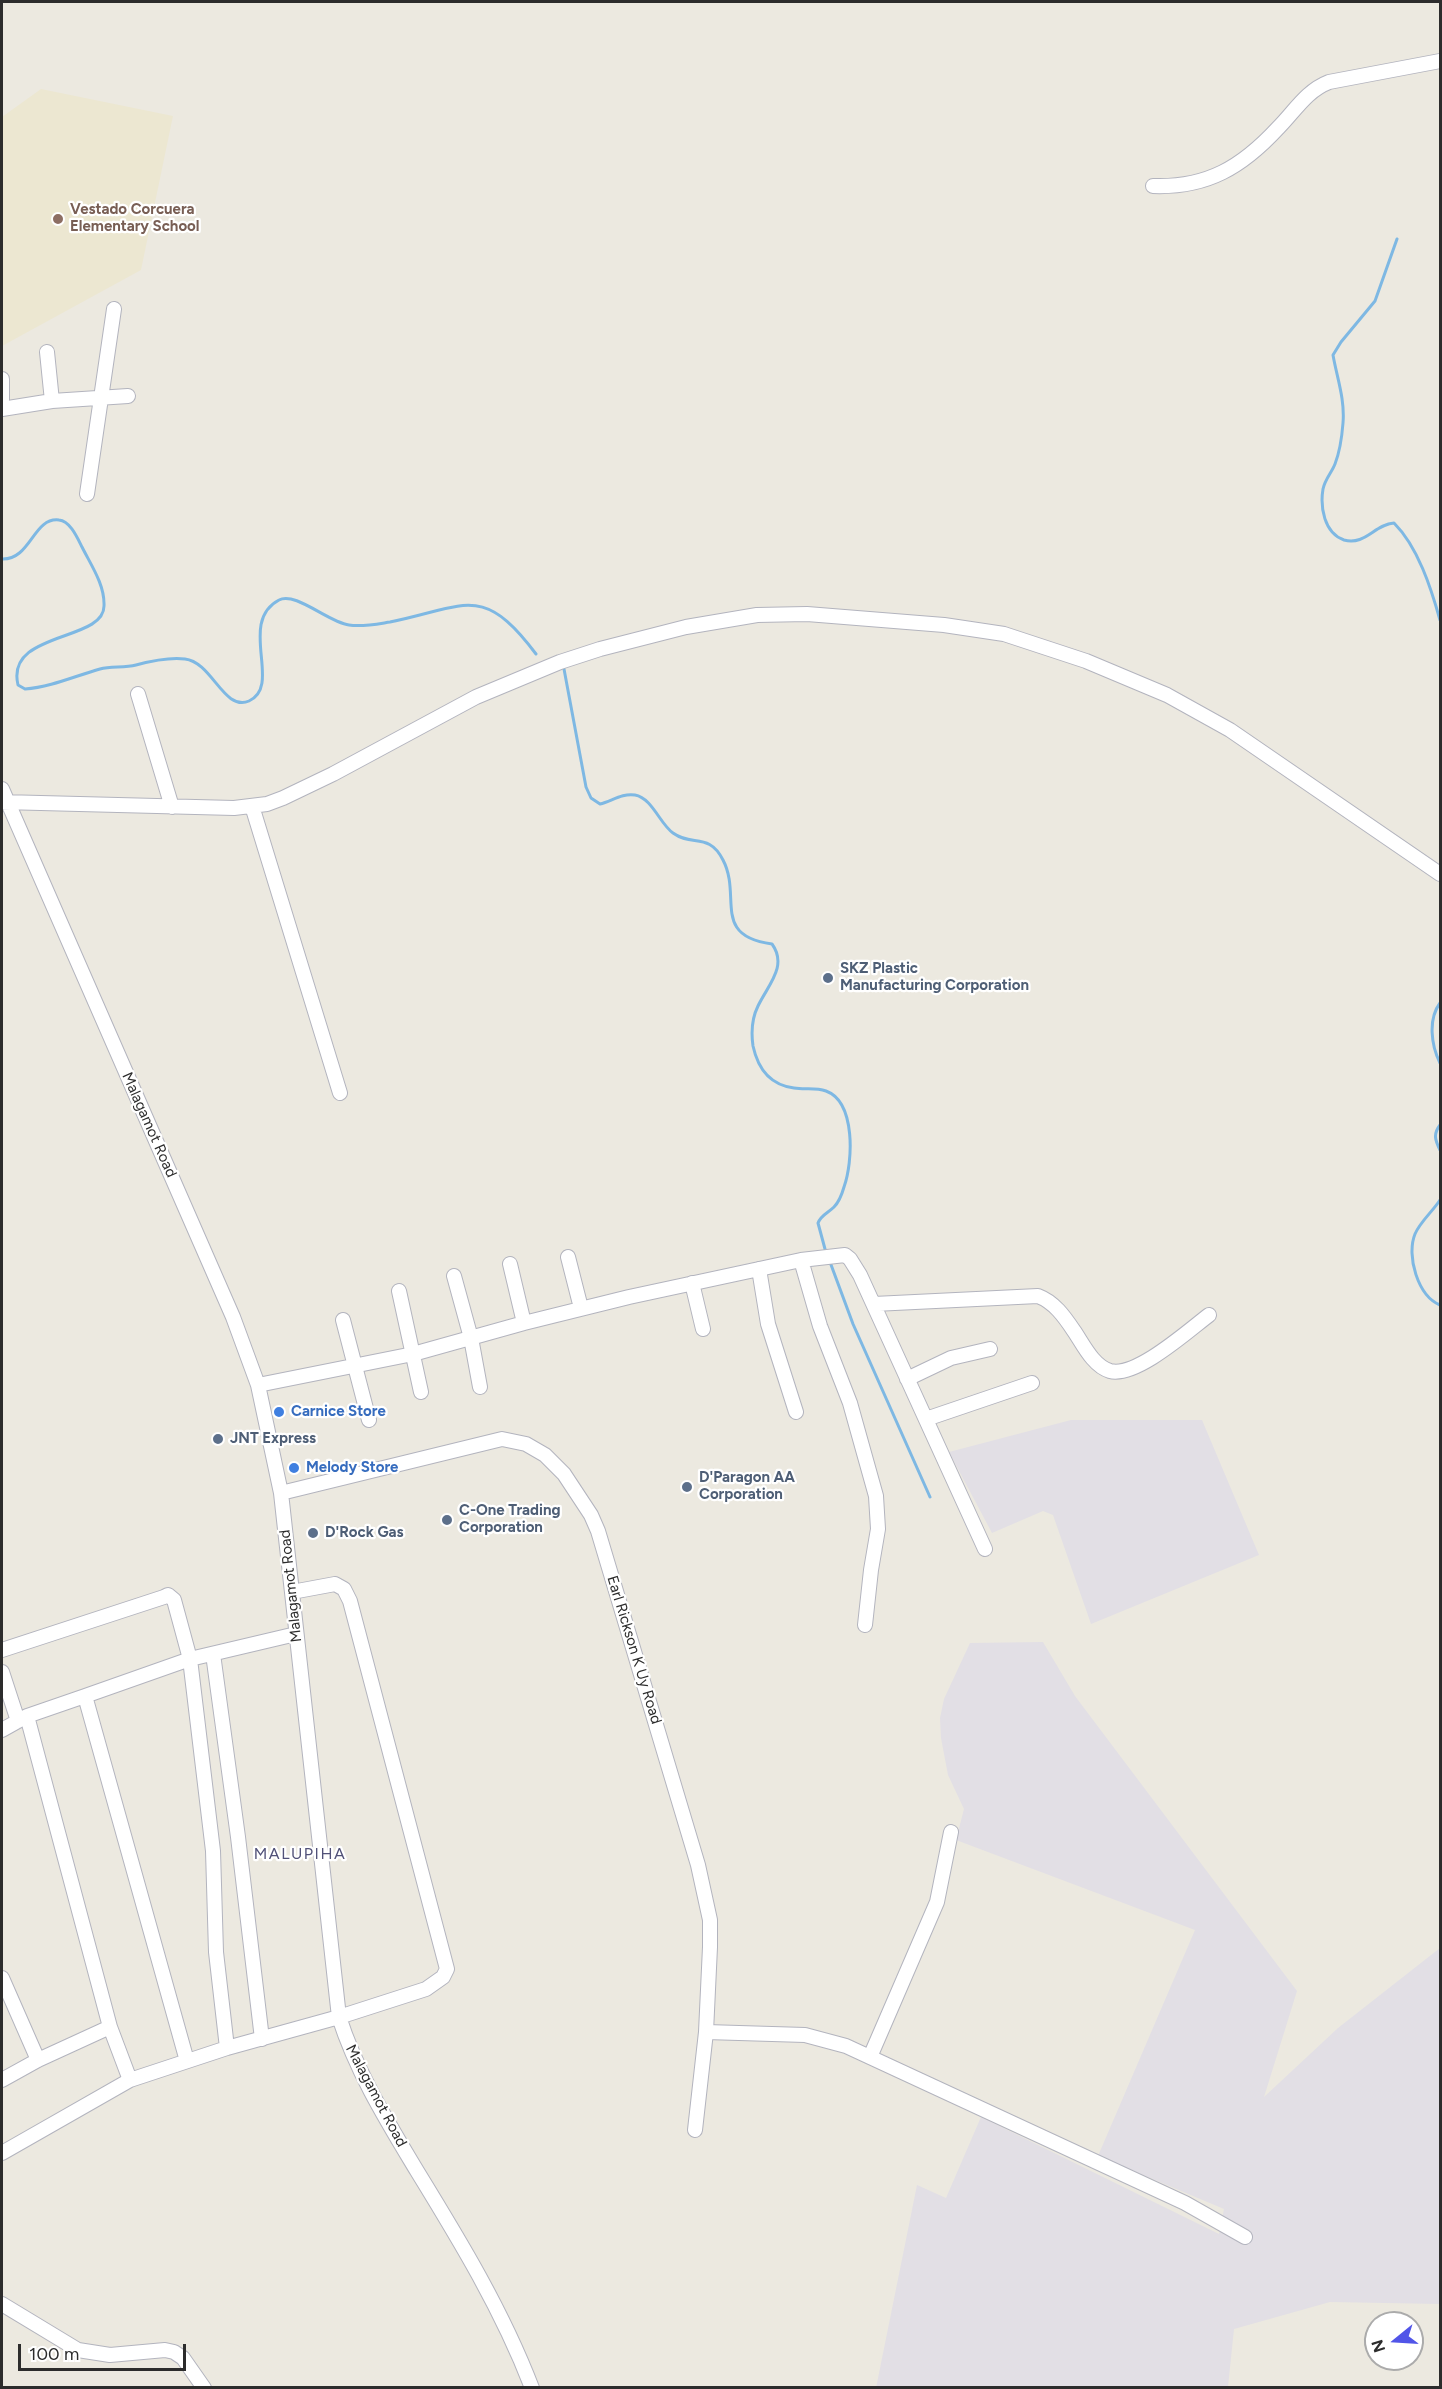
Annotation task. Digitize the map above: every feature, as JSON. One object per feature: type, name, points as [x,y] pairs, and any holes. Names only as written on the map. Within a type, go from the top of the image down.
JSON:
[{"type":"street","points":[[1153,186],[1176,187],[1197,183],[1218,176],[1234,167],[1278,129],[1317,86],[1440,61]]},
{"type":"street","points":[[87,494],[114,309]]},
{"type":"street","points":[[47,352],[52,401]]},
{"type":"street","points":[[2,379],[2,400]]},
{"type":"street","points":[[2,409],[52,401],[128,396]]},
{"type":"street","points":[[3,797],[172,807],[267,804],[293,793],[476,697],[560,662],[600,648],[705,623],[757,615],[807,614],[944,625],[1004,634],[1086,661],[1167,695],[1230,730],[1440,874]]},
{"type":"street","points":[[138,694],[172,807]]},
{"type":"street","name":"Malagamot Road","points":[[3,797],[233,1317],[258,1385],[281,1492],[339,2017],[350,2051],[376,2101],[481,2277],[532,2388]]},
{"type":"street","points":[[252,806],[340,1093]]},
{"type":"street","points":[[258,1385],[413,1354],[581,1308],[692,1283],[801,1260],[845,1255],[855,1266],[874,1304],[985,1549]]},
{"type":"street","points":[[568,1257],[581,1308]]},
{"type":"street","points":[[801,1260],[820,1326],[850,1403],[876,1496],[878,1529],[865,1625]]},
{"type":"street","points":[[510,1264],[524,1323]]},
{"type":"street","points":[[759,1269],[768,1324],[796,1412]]},
{"type":"street","points":[[454,1276],[471,1338],[480,1387]]},
{"type":"street","points":[[692,1283],[703,1329]]},
{"type":"street","points":[[399,1291],[421,1392]]},
{"type":"street","points":[[874,1304],[1038,1296],[1048,1300],[1056,1307],[1093,1359],[1110,1371],[1119,1371],[1144,1361],[1209,1314]]},
{"type":"street","points":[[343,1320],[369,1420]]},
{"type":"street","points":[[907,1379],[951,1358],[990,1349]]},
{"type":"street","points":[[926,1419],[1032,1383]]},
{"type":"street","name":"Earl Rickson K Uy Road","points":[[281,1492],[502,1438],[516,1440],[534,1447],[555,1463],[591,1515],[598,1531],[698,1865],[710,1920],[710,1985],[695,2130]]},
{"type":"street","points":[[2,2153],[130,2080],[226,2048],[339,2017],[426,1989],[443,1977],[447,1969],[350,1601],[344,1589],[335,1584],[292,1592]]},
{"type":"street","points":[[2,1650],[168,1595],[174,1600],[190,1659],[213,1851],[216,1952],[226,2048]]},
{"type":"street","points":[[2,1730],[22,1718],[190,1659],[296,1634]]},
{"type":"street","points":[[213,1654],[238,1837],[261,2038]]},
{"type":"street","points":[[2,1672],[22,1718],[110,2027],[130,2080]]},
{"type":"street","points":[[85,1696],[187,2061]]},
{"type":"street","points":[[870,2056],[936,1902],[951,1832]]},
{"type":"street","points":[[2,1978],[38,2060]]},
{"type":"street","points":[[2,2080],[38,2060],[110,2027]]},
{"type":"street","points":[[706,2032],[805,2035],[846,2046],[1185,2204],[1245,2236]]},
{"type":"street","points":[[2,2304],[78,2350],[110,2355],[165,2350],[174,2352],[183,2358],[204,2388]]},
{"type":"shaded area","points":[[41,89],[173,116],[141,270],[2,346],[2,117]]},
{"type":"shaded area","points":[[1071,1420],[1202,1420],[1259,1555],[1091,1624],[1053,1515],[1043,1511],[992,1533],[949,1452]]},
{"type":"shaded area","points":[[1043,1642],[1075,1696],[1297,1991],[1264,2097],[1338,2028],[1440,1948],[1440,2304],[1330,2302],[1234,2329],[1228,2387],[876,2388],[917,2185],[946,2198],[981,2117],[1219,2234],[1224,2209],[1098,2156],[1195,1930],[956,1840],[964,1809],[948,1775],[941,1738],[940,1718],[944,1699],[970,1643]]},
{"type":"waterway","points":[[1397,239],[1375,301],[1333,355],[1342,397],[1343,423],[1337,459],[1325,482],[1322,504],[1328,526],[1337,537],[1344,540],[1364,538],[1381,527],[1394,523],[1417,556],[1440,620]]},
{"type":"waterway","points":[[2,559],[19,553],[43,525],[50,521],[63,521],[70,526],[78,539],[97,575],[104,598],[100,618],[89,626],[39,646],[26,655],[18,668],[18,685],[25,689],[54,684],[104,668],[185,659],[203,668],[232,700],[249,701],[258,693],[262,682],[261,623],[267,610],[279,600],[286,598],[303,603],[331,619],[354,626],[390,622],[455,607],[471,605],[486,608],[517,631],[536,654]]},
{"type":"waterway","points":[[564,669],[586,787],[591,798],[600,804],[626,795],[641,797],[673,833],[712,846],[718,851],[728,874],[732,912],[741,933],[753,940],[772,944],[776,952],[778,960],[775,975],[753,1020],[753,1046],[758,1062],[766,1074],[778,1083],[794,1088],[822,1090],[836,1097],[843,1107],[850,1134],[849,1163],[842,1192],[836,1205],[818,1223],[825,1249]]},
{"type":"waterway","points":[[1440,1003],[1432,1024],[1435,1048],[1440,1063]]},
{"type":"waterway","points":[[1440,1125],[1436,1131],[1440,1150]]},
{"type":"waterway","points":[[1440,1200],[1417,1230],[1412,1253],[1420,1284],[1432,1300],[1440,1305]]},
{"type":"waterway","points":[[830,1262],[853,1324],[930,1497]]},
{"type":"place","name":"Vestado Corcuera Elementary School","points":[[58,219]]},
{"type":"place","name":"SKZ Plastic Manufacturing Corporation","points":[[828,978]]},
{"type":"place","name":"Carnice Store","points":[[279,1412]]},
{"type":"place","name":"JNT Express","points":[[218,1439]]},
{"type":"place","name":"Melody Store","points":[[294,1468]]},
{"type":"place","name":"D'Paragon AA Corporation","points":[[687,1487]]},
{"type":"place","name":"C-One Trading Corporation","points":[[447,1520]]},
{"type":"place","name":"D'Rock Gas","points":[[313,1533]]},
{"type":"district","name":"MALUPIHA","points":[[300,1854]]}]
